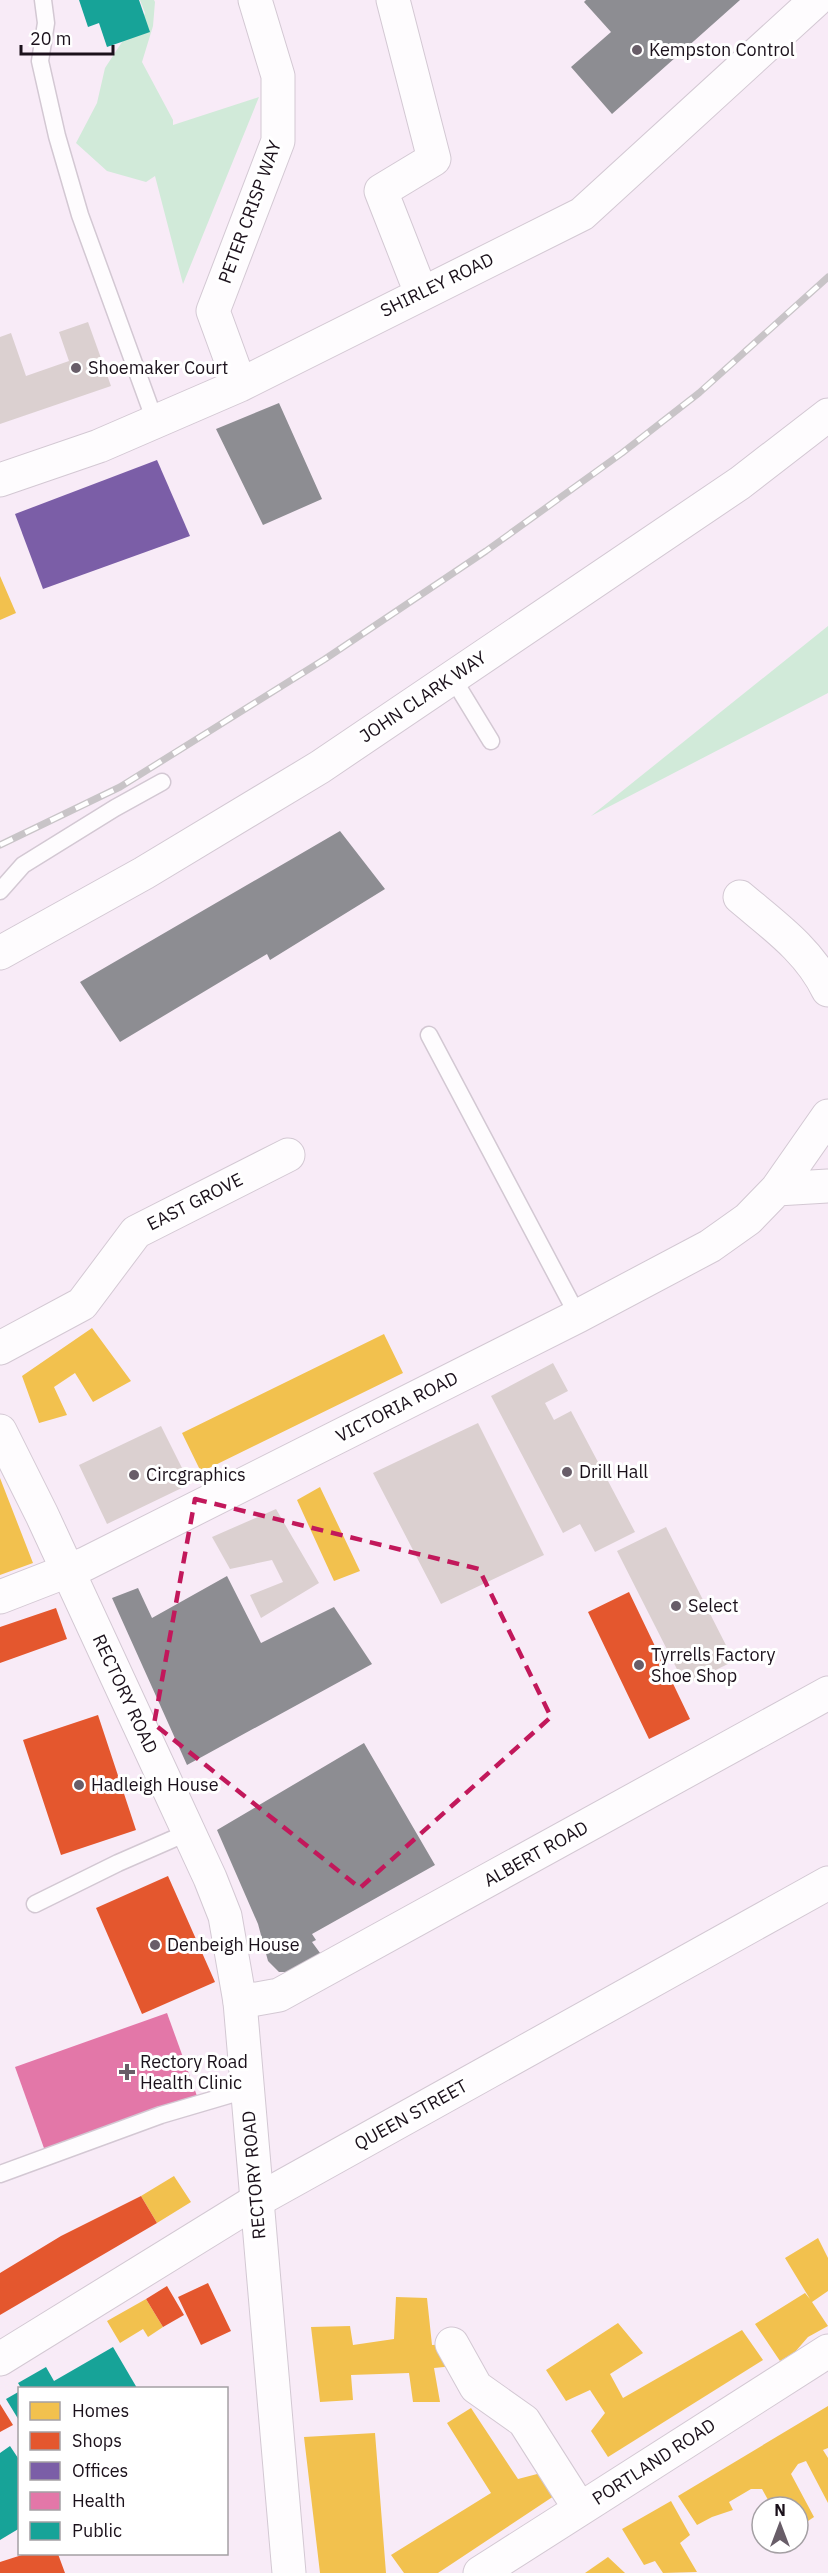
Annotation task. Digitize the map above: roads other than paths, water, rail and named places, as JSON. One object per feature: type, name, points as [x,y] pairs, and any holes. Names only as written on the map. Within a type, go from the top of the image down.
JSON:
[{"type":"street","name":"PETER CRISP WAY","points":[[240,385],[213,311],[278,141],[278,76],[255,0]]},
{"type":"street","points":[[393,0],[434,159],[381,191],[421,292]]},
{"type":"street","name":"SHIRLEY ROAD","points":[[0,480],[99,446],[240,385],[421,292],[582,214],[816,0]]},
{"type":"street","name":"JOHN CLARK WAY","points":[[0,953],[144,873],[310,773],[740,483],[828,415]]},
{"type":"street","points":[[740,897],[802,951],[820,973],[828,990]]},
{"type":"street","name":"VICTORIA ROAD","points":[[0,1597],[68,1572],[578,1316],[710,1246],[748,1219],[777,1189],[828,1116]]},
{"type":"street","name":"EAST GROVE","points":[[0,1348],[82,1304],[136,1232],[288,1155]]},
{"type":"street","points":[[777,1189],[828,1186]]},
{"type":"street","name":"RECTORY ROAD","points":[[0,1431],[189,1832],[225,1916],[240,2002],[289,2573]]},
{"type":"street","name":"ALBERT ROAD","points":[[240,2002],[279,1995],[828,1693]]},
{"type":"street","name":"QUEEN STREET","points":[[0,2359],[256,2201],[828,1883]]},
{"type":"street","points":[[452,2344],[476,2387],[524,2421],[580,2509]]},
{"type":"street","name":"PORTLAND ROAD","points":[[480,2573],[828,2351]]},
{"type":"lane","points":[[43,0],[46,24],[40,61],[57,136],[80,215],[155,422]]},
{"type":"lane","points":[[452,677],[491,741]]},
{"type":"lane","points":[[0,891],[23,865],[162,782]]},
{"type":"lane","points":[[429,1035],[578,1316]]},
{"type":"lane","points":[[35,1904],[189,1832]]},
{"type":"lane","points":[[0,2174],[161,2115],[246,2090]]},
{"type":"railway","points":[[0,845],[120,787],[325,659],[486,551],[622,453],[699,393],[828,277]]},
{"type":"place","name":"Kempston Control","points":[[637,50]]},
{"type":"place","name":"Shoemaker Court","points":[[76,368]]},
{"type":"place","name":"Drill Hall","points":[[567,1472]]},
{"type":"place","name":"Circgraphics","points":[[134,1475]]},
{"type":"place","name":"Select","points":[[676,1606]]},
{"type":"place","name":"Tyrrells Factory Shoe Shop","points":[[639,1665]]},
{"type":"place","name":"Hadleigh House","points":[[79,1785]]},
{"type":"place","name":"Denbeigh House","points":[[155,1945]]},
{"type":"place","name":"Rectory Road Health Clinic","points":[[127,2072]]}]
